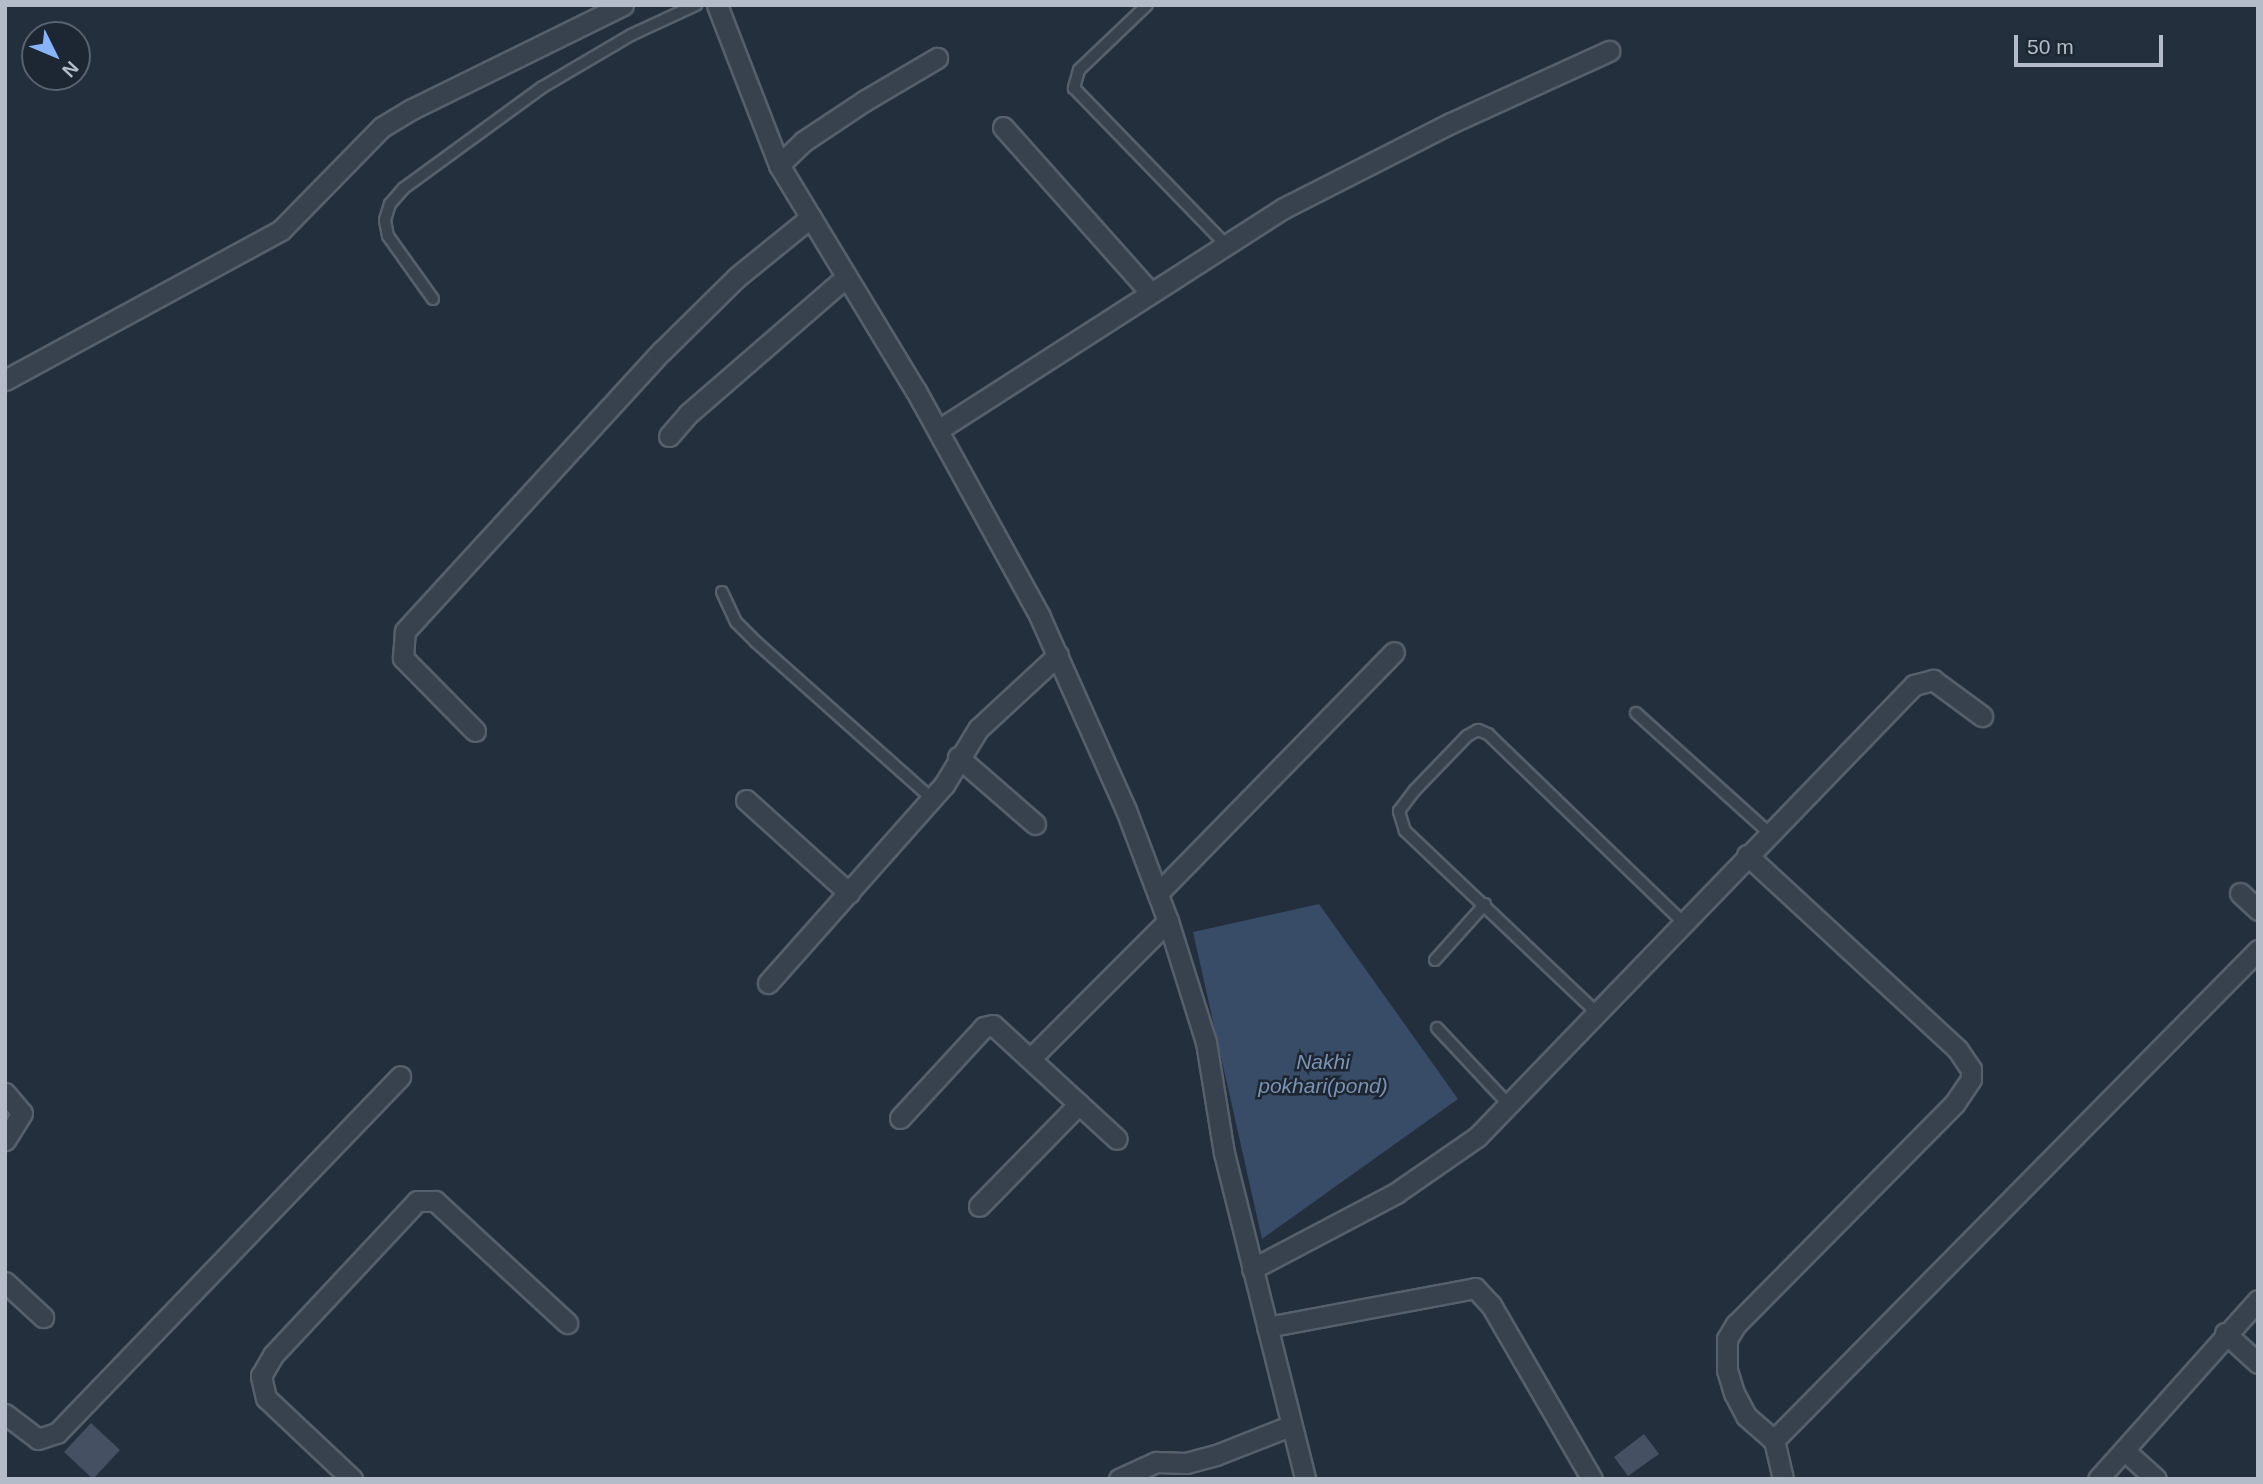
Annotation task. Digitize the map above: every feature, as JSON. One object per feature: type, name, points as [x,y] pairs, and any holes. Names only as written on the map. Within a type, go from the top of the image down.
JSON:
[{"type":"street","points":[[5,380],[281,230],[382,127],[412,109],[623,5]]},
{"type":"street","points":[[717,5],[779,165],[938,430],[1058,655],[1158,893],[1206,1042],[1224,1153],[1305,1479]]},
{"type":"street","points":[[938,430],[1284,208],[1451,122],[1609,51]]},
{"type":"street","points":[[779,165],[804,141],[864,101],[937,58]]},
{"type":"street","points":[[1003,127],[1151,293]]},
{"type":"street","points":[[475,731],[403,658],[405,631],[662,351],[737,277],[811,218]]},
{"type":"street","points":[[669,436],[747,361],[846,277]]},
{"type":"street","points":[[1158,893],[1394,652]]},
{"type":"street","points":[[768,984],[932,799],[978,729],[1058,655]]},
{"type":"street","points":[[1252,1269],[1445,1162],[1510,1106],[1768,832],[1914,685],[1933,680],[1982,716]]},
{"type":"street","points":[[958,757],[1035,824]]},
{"type":"street","points":[[746,800],[849,893]]},
{"type":"street","points":[[1747,855],[1958,1050],[1971,1069],[1971,1079],[1954,1104],[1736,1324],[1727,1339],[1727,1370],[1734,1393],[1746,1416],[1774,1440],[1783,1479]]},
{"type":"street","points":[[2240,893],[2258,910]]},
{"type":"street","points":[[1031,1058],[1168,921]]},
{"type":"street","points":[[1774,1440],[2258,950]]},
{"type":"street","points":[[900,1118],[984,1027],[993,1025],[1117,1139]]},
{"type":"street","points":[[5,1414],[38,1439],[57,1433],[400,1076]]},
{"type":"street","points":[[5,1093],[22,1113],[5,1140]]},
{"type":"street","points":[[979,1206],[1079,1104]]},
{"type":"street","points":[[352,1479],[266,1398],[261,1376],[273,1354],[417,1201],[435,1201],[567,1323]]},
{"type":"street","points":[[5,1282],[43,1317]]},
{"type":"street","points":[[1266,1327],[1475,1288],[1491,1305],[1592,1479]]},
{"type":"street","points":[[2098,1479],[2225,1333],[2258,1300]]},
{"type":"street","points":[[2225,1333],[2258,1363]]},
{"type":"street","points":[[1119,1479],[1156,1462],[1186,1463],[1216,1455],[1290,1426]]},
{"type":"street","points":[[2124,1451],[2156,1479]]},
{"type":"lane","points":[[433,299],[388,236],[385,220],[390,204],[404,188],[541,88],[631,35],[696,5]]},
{"type":"lane","points":[[1147,5],[1079,70],[1074,88],[1226,245]]},
{"type":"lane","points":[[722,592],[736,622],[756,642],[932,799]]},
{"type":"lane","points":[[1636,713],[1768,832]]},
{"type":"lane","points":[[1597,1013],[1399,823],[1399,811],[1415,790],[1478,730],[1505,749],[1683,922]]},
{"type":"lane","points":[[1435,960],[1485,904]]},
{"type":"lane","points":[[1437,1028],[1510,1106]]},
{"type":"water","name":"Nakhi pokhari(pond)","points":[[1319,904],[1458,1099],[1262,1239],[1193,932]]},
{"type":"building","points":[[91,1423],[120,1450],[93,1479],[64,1452]]},
{"type":"building","points":[[1644,1434],[1659,1454],[1628,1476],[1614,1457]]}]
